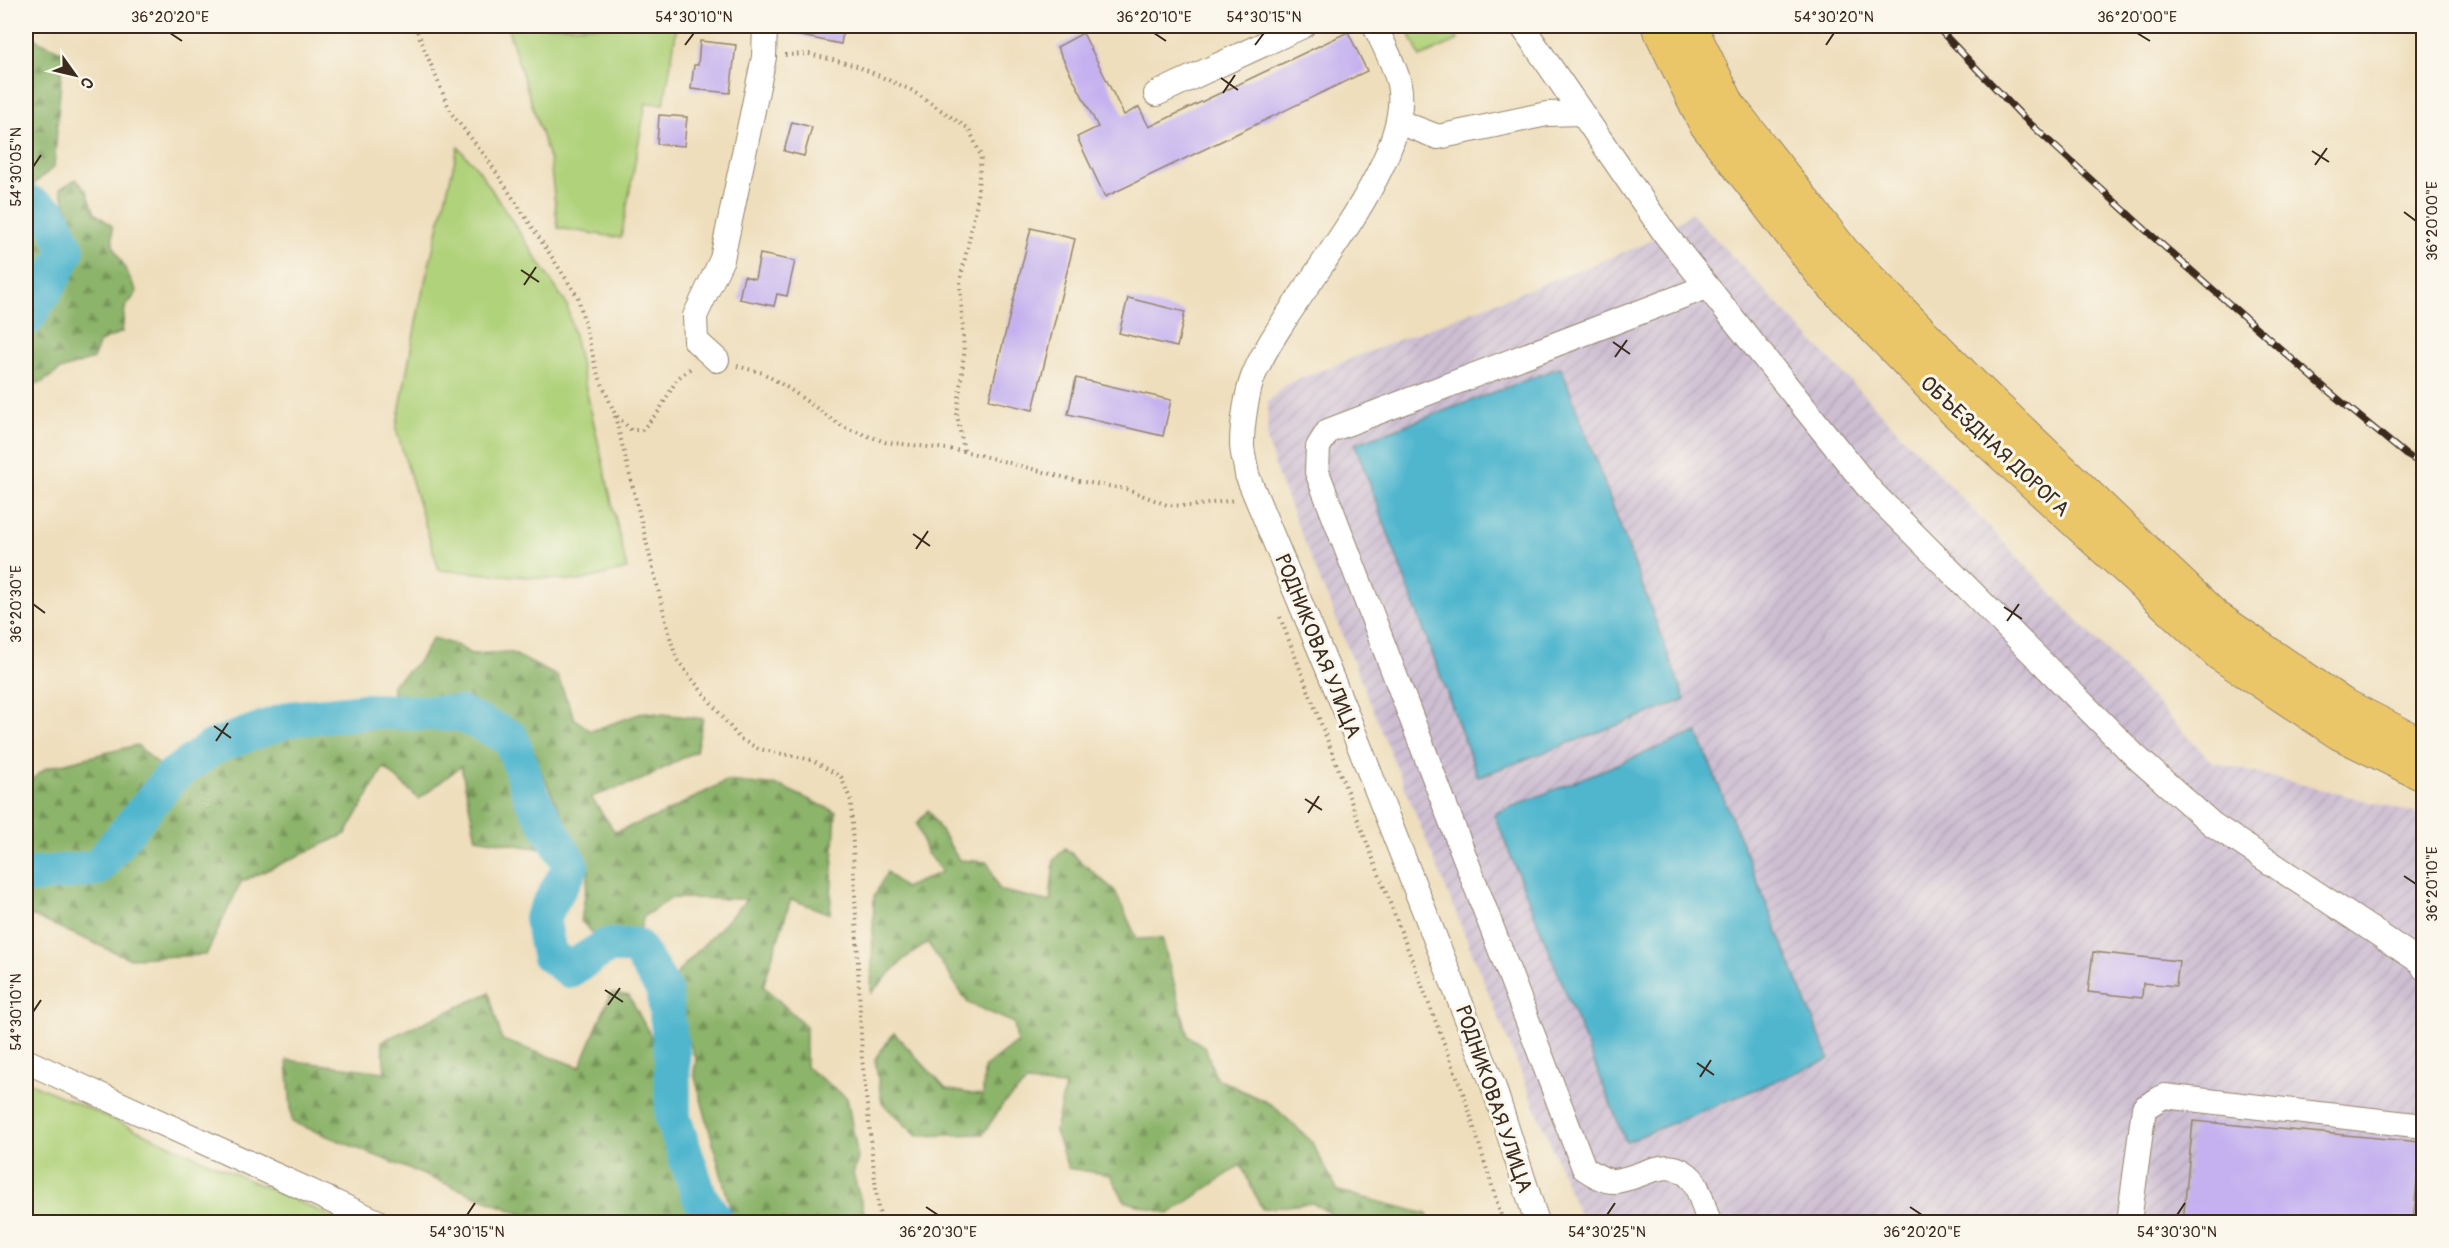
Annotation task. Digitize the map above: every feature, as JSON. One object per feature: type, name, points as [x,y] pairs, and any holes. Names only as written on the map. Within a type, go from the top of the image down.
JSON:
[{"type":"highway","name":"ОБЪЕЗДНАЯ ДОРОГА","points":[[1658,26],[1705,123],[1822,274],[1953,410],[2221,655],[2339,733],[2424,775]]},
{"type":"highway","name":"ОБЪЕЗДНАЯ ДОРОГА","points":[[1690,26],[1729,106],[1844,253],[1973,385],[2214,616],[2342,704],[2424,746]]},
{"type":"street","points":[[717,360],[696,341],[695,315],[722,259],[764,57],[765,26]]},
{"type":"street","points":[[1156,94],[1303,26]]},
{"type":"street","name":"РОДНИКОВАЯ УЛИЦА","points":[[1375,26],[1399,85],[1399,122],[1392,144],[1366,195],[1254,373],[1246,409],[1242,444],[1247,475],[1345,710],[1493,1085],[1537,1222]]},
{"type":"street","points":[[1522,26],[1666,235],[1706,288],[1872,491],[2134,755],[2212,824],[2422,963],[2424,968]]},
{"type":"street","points":[[1399,122],[1437,136],[1547,114],[1580,113]]},
{"type":"street","points":[[1706,288],[1328,431],[1318,447],[1317,472],[1584,1168],[1593,1175],[1613,1181],[1658,1168],[1673,1167],[1693,1180],[1709,1222]]},
{"type":"street","points":[[26,1061],[378,1222]]},
{"type":"street","points":[[2129,1222],[2144,1108],[2164,1096],[2424,1125]]},
{"type":"path","points":[[415,26],[451,113],[486,156],[578,297],[597,372],[615,414],[677,660],[740,739],[759,749],[812,760],[841,777],[852,801],[862,1058],[878,1208],[883,1222]]},
{"type":"path","points":[[764,57],[809,54],[857,66],[900,86],[969,129],[981,156],[976,208],[960,281],[964,353],[957,415],[964,451]]},
{"type":"path","points":[[615,414],[631,430],[642,430],[660,411],[677,379],[692,367],[717,360],[763,373],[843,427],[885,442],[964,451],[1078,481],[1126,489],[1167,505],[1191,506],[1257,497]]},
{"type":"path","points":[[1276,607],[1464,1095],[1503,1222]]},
{"type":"shaded area","points":[[1691,213],[2212,762],[2415,813],[2423,822],[2423,1222],[1582,1222],[1278,477],[1267,439],[1268,402],[1286,384],[1645,244]]},
{"type":"green space","points":[[507,26],[677,26],[664,104],[646,103],[621,238],[558,228],[550,161]]},
{"type":"green space","points":[[1406,26],[1452,26],[1458,40],[1420,57]]},
{"type":"green space","points":[[26,35],[63,52],[54,167],[30,187],[26,185]]},
{"type":"green space","points":[[458,147],[478,169],[567,305],[627,569],[579,581],[439,570],[396,429],[420,302]]},
{"type":"green space","points":[[76,179],[87,192],[95,213],[112,226],[113,245],[137,292],[125,308],[122,332],[100,342],[93,359],[60,370],[41,383],[26,383],[26,333],[78,254],[79,237],[60,189]]},
{"type":"green space","points":[[26,210],[44,219],[59,248],[35,294],[26,303]]},
{"type":"green space","points":[[433,638],[456,645],[471,654],[510,652],[557,676],[575,719],[591,731],[645,712],[703,719],[696,751],[641,780],[591,797],[615,832],[663,814],[726,781],[780,786],[836,812],[830,914],[791,899],[763,986],[806,1026],[806,1067],[847,1098],[858,1158],[853,1174],[867,1222],[734,1222],[694,1073],[696,1060],[669,989],[679,971],[747,899],[672,898],[644,916],[638,937],[631,949],[608,949],[581,921],[589,870],[527,743],[452,696],[394,699],[392,685],[419,661]]},
{"type":"green space","points":[[447,721],[504,744],[516,792],[540,849],[476,838],[461,766],[419,799],[384,767],[346,834],[241,882],[206,955],[128,958],[26,913],[26,882],[101,879],[209,742],[288,729]]},
{"type":"green space","points":[[137,745],[168,773],[99,852],[67,867],[26,865],[26,784],[46,768]]},
{"type":"green space","points":[[928,810],[959,860],[988,862],[999,890],[1050,902],[1054,860],[1065,848],[1115,891],[1137,939],[1162,938],[1188,1036],[1205,1047],[1216,1078],[1272,1105],[1311,1141],[1338,1191],[1427,1214],[1428,1222],[1344,1222],[1313,1203],[1262,1209],[1241,1165],[1169,1214],[1125,1201],[1110,1175],[1068,1168],[1055,1131],[1065,1086],[1026,1083],[1003,1104],[983,1134],[917,1136],[882,1103],[875,1059],[894,1033],[946,1089],[983,1096],[984,1068],[1017,1042],[1014,1023],[968,1003],[928,943],[904,959],[871,993],[874,897],[887,872],[904,888],[942,872],[926,852],[917,824]]},
{"type":"green space","points":[[489,993],[502,1040],[580,1067],[611,993],[629,996],[659,1051],[658,1096],[678,1183],[698,1222],[536,1222],[292,1122],[287,1060],[385,1072],[382,1041]]},
{"type":"green space","points":[[26,1081],[344,1222],[26,1222]]},
{"type":"water","points":[[1561,367],[1685,700],[1478,777],[1355,444]]},
{"type":"water","points":[[1697,732],[1829,1059],[1626,1142],[1494,814]]},
{"type":"building","points":[[787,26],[844,26],[841,44],[786,33]]},
{"type":"building","points":[[1348,32],[1367,71],[1105,197],[1077,137],[1098,127],[1057,47],[1083,33],[1124,115],[1139,107],[1149,127]]},
{"type":"building","points":[[700,41],[736,45],[730,93],[691,89],[694,65],[698,65]]},
{"type":"building","points":[[659,115],[687,117],[684,146],[657,144]]},
{"type":"building","points":[[792,122],[812,127],[804,156],[784,151]]},
{"type":"building","points":[[1031,228],[1075,239],[1033,410],[989,400]]},
{"type":"building","points":[[760,254],[795,261],[787,296],[777,294],[774,306],[739,299],[744,276],[755,279]]},
{"type":"building","points":[[1128,298],[1185,312],[1177,347],[1119,333]]},
{"type":"building","points":[[1076,378],[1171,400],[1163,436],[1068,414]]},
{"type":"building","points":[[2093,952],[2179,961],[2176,986],[2143,983],[2142,998],[2088,992]]},
{"type":"building","points":[[2193,1121],[2421,1142],[2413,1222],[2183,1222]]},
{"type":"waterway","points":[[26,201],[51,215],[67,250],[51,281],[26,319]]},
{"type":"waterway","points":[[26,876],[97,868],[172,776],[213,747],[290,719],[365,711],[461,714],[511,738],[531,796],[571,866],[542,918],[549,954],[569,970],[607,946],[636,946],[664,990],[672,1053],[673,1118],[700,1198],[717,1222]]},
{"type":"railway","points":[[1936,26],[2022,116],[2151,235],[2326,389],[2406,455],[2424,465]]}]
